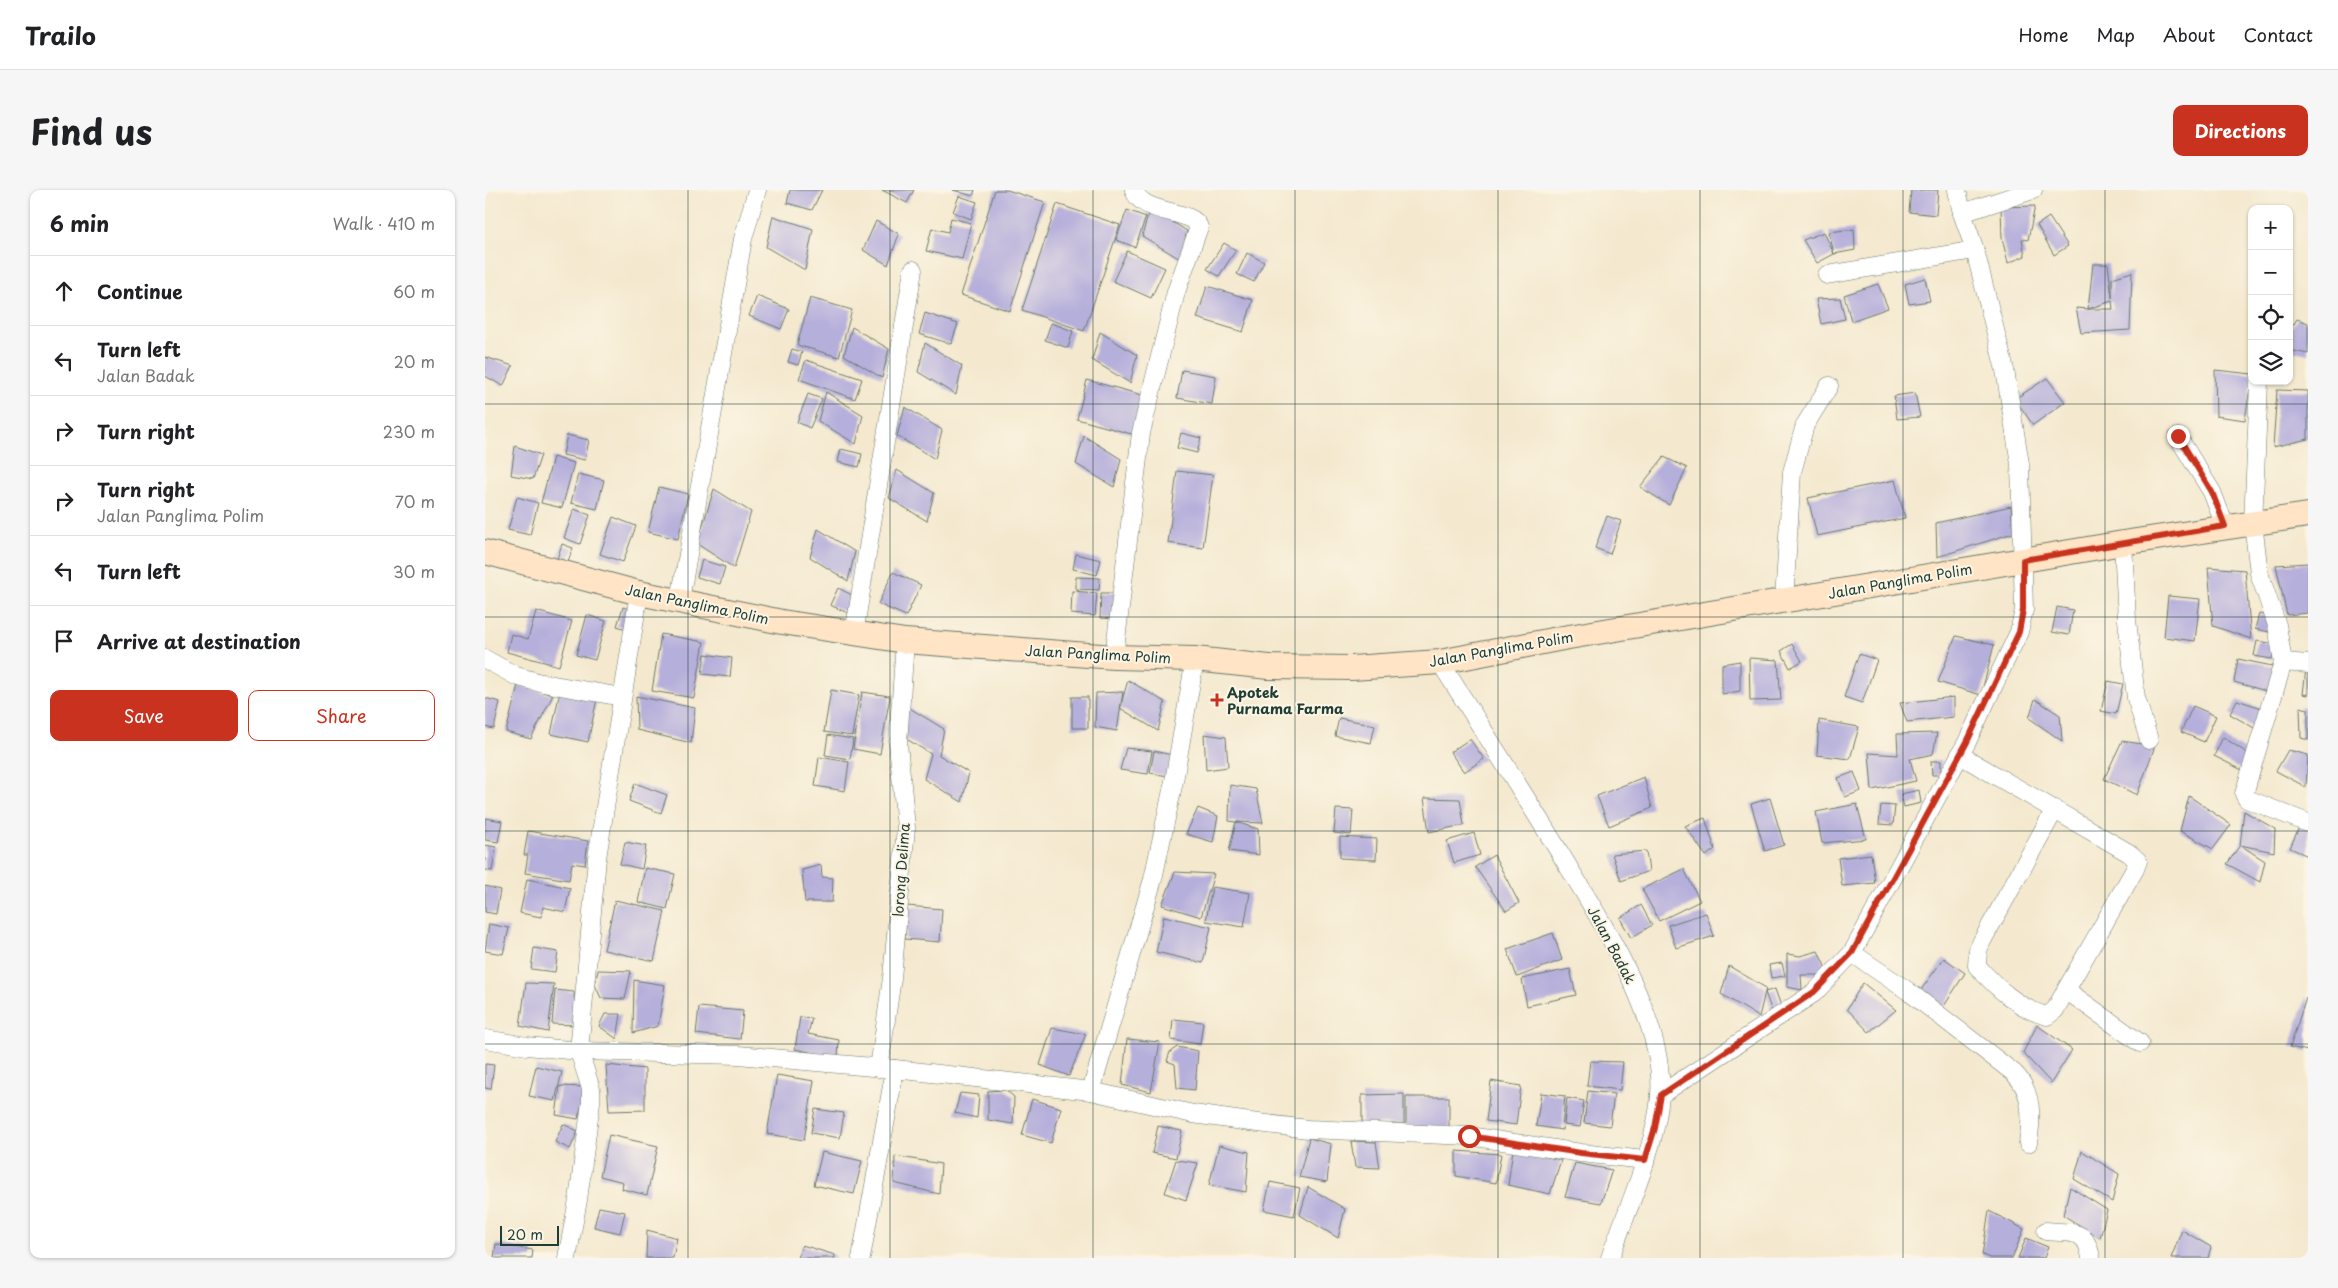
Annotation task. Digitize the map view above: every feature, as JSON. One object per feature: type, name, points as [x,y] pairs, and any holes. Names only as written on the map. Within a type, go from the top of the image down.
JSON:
[{"type":"street","points":[[680,600],[743,239],[757,190]]},
{"type":"street","points":[[1115,657],[1141,433],[1176,292],[1199,227],[1192,220],[1144,203],[1137,198],[1134,190]]},
{"type":"street","points":[[1661,1095],[1814,992],[1852,953],[1960,755],[2019,632],[2023,610],[2023,560],[2018,454],[2005,370],[1975,250],[1961,213],[1957,190]]},
{"type":"street","points":[[1961,213],[2033,190]]},
{"type":"street","points":[[1827,275],[1975,250]]},
{"type":"street","points":[[854,634],[913,270]]},
{"type":"street","points":[[2259,385],[2253,523],[2259,573],[2277,625],[2283,662],[2244,794],[2247,799],[2308,823]]},
{"type":"street","points":[[1784,601],[1792,472],[1805,425],[1829,386]]},
{"type":"street","points":[[2178,436],[2212,492],[2225,526]]},
{"type":"street","name":"Jalan Panglima Polim","points":[[485,552],[639,593],[782,622],[905,641],[1115,657],[1195,659],[1269,667],[1352,668],[1440,662],[1563,638],[2123,542],[2308,515]]},
{"type":"street","points":[[2123,542],[2132,670],[2136,698],[2149,740]]},
{"type":"street","points":[[567,1258],[578,1200],[591,1102],[591,1089],[579,1051],[597,858],[639,593]]},
{"type":"street","name":"lorong Delima","points":[[861,1258],[887,1069],[892,978],[906,828],[898,743],[905,641]]},
{"type":"street","points":[[485,659],[516,676],[537,682],[622,697]]},
{"type":"street","points":[[1091,1091],[1153,879],[1174,781],[1195,659]]},
{"type":"street","name":"Jalan Badak","points":[[1440,662],[1605,927],[1647,1016],[1659,1062],[1661,1095],[1655,1128],[1645,1160],[1610,1258]]},
{"type":"street","points":[[2283,662],[2308,664]]},
{"type":"street","points":[[1960,755],[2055,810],[2129,853],[2137,861],[2135,870],[2055,1010],[2047,1016],[2036,1013],[1992,983],[1977,966],[1978,950],[1982,941],[2055,810]]},
{"type":"street","points":[[1852,953],[1908,991],[2015,1073],[2025,1083],[2030,1104],[2027,1143]]},
{"type":"street","points":[[2066,990],[2140,1043]]},
{"type":"street","points":[[485,1039],[527,1046],[579,1051],[738,1055],[887,1069],[1091,1091],[1193,1114],[1308,1129],[1469,1136],[1581,1153],[1645,1160]]},
{"type":"street","points":[[2046,1231],[2080,1235],[2087,1240],[2091,1258]]},
{"type":"building","points":[[790,190],[822,190],[812,210],[787,203]]},
{"type":"building","points":[[882,190],[914,190],[907,203]]},
{"type":"building","points":[[953,190],[975,190],[973,196]]},
{"type":"building","points":[[995,190],[1007,190],[1045,202],[1010,311],[961,295]]},
{"type":"building","points":[[1911,190],[1938,190],[1936,215],[1909,212]]},
{"type":"building","points":[[959,196],[977,202],[971,219],[953,212]]},
{"type":"building","points":[[1057,204],[1120,225],[1084,331],[1022,310]]},
{"type":"building","points":[[2035,206],[2028,240],[2022,239],[2025,256],[2008,263],[2002,238],[2001,207]]},
{"type":"building","points":[[1150,208],[1187,231],[1180,259],[1142,236]]},
{"type":"building","points":[[1127,210],[1146,217],[1135,247],[1116,240]]},
{"type":"building","points":[[773,216],[813,229],[805,270],[766,247]]},
{"type":"building","points":[[2049,217],[2068,246],[2054,255],[2037,225]]},
{"type":"building","points":[[951,218],[971,223],[962,259],[926,251],[932,228],[948,232]]},
{"type":"building","points":[[876,221],[899,234],[888,265],[863,250]]},
{"type":"building","points":[[1854,229],[1855,250],[1834,254],[1829,232]]},
{"type":"building","points":[[1824,232],[1834,254],[1817,263],[1803,240]]},
{"type":"building","points":[[1224,243],[1236,250],[1219,276],[1207,269]]},
{"type":"building","points":[[1127,251],[1165,268],[1151,298],[1113,281]]},
{"type":"building","points":[[1247,253],[1264,262],[1254,282],[1237,274]]},
{"type":"building","points":[[2093,264],[2108,264],[2112,298],[2112,278],[2132,272],[2130,330],[2081,333],[2076,308],[2088,309]],"holes":[[[2112,301],[2113,309],[2088,309]]]},
{"type":"building","points":[[1925,278],[1930,301],[1909,304],[1905,284]]},
{"type":"building","points":[[1878,284],[1888,308],[1851,321],[1844,295]]},
{"type":"building","points":[[1207,286],[1253,300],[1243,332],[1197,318]]},
{"type":"building","points":[[757,296],[789,309],[781,329],[749,316]]},
{"type":"building","points":[[810,298],[852,310],[839,357],[797,345]]},
{"type":"building","points":[[1840,298],[1845,319],[1821,324],[1816,299]]},
{"type":"building","points":[[925,313],[958,324],[951,344],[919,334]]},
{"type":"building","points":[[2297,319],[2308,323],[2308,354],[2293,351],[2293,326]]},
{"type":"building","points":[[1051,323],[1073,331],[1068,348],[1045,340]]},
{"type":"building","points":[[852,327],[889,349],[882,378],[844,355]]},
{"type":"building","points":[[1100,332],[1137,355],[1130,383],[1092,360]]},
{"type":"building","points":[[925,343],[962,366],[956,395],[918,372]]},
{"type":"building","points":[[792,349],[802,352],[798,365],[788,362]]},
{"type":"building","points":[[485,357],[513,366],[503,386],[485,376]]},
{"type":"building","points":[[806,360],[862,379],[855,399],[799,379]]},
{"type":"building","points":[[1182,370],[1216,376],[1212,404],[1177,398]]},
{"type":"building","points":[[2215,370],[2248,374],[2248,385],[2250,385],[2245,420],[2216,416]]},
{"type":"building","points":[[2047,378],[2065,402],[2033,425],[2015,399]]},
{"type":"building","points":[[1087,380],[1146,396],[1135,435],[1077,419]]},
{"type":"building","points":[[2277,390],[2308,391],[2308,439],[2273,447]]},
{"type":"building","points":[[826,392],[863,415],[856,444],[818,421]]},
{"type":"building","points":[[1915,393],[1920,417],[1897,419],[1894,396]]},
{"type":"building","points":[[808,394],[822,399],[810,428],[797,422]]},
{"type":"building","points":[[905,407],[942,430],[935,459],[897,436]]},
{"type":"building","points":[[1181,433],[1201,438],[1197,453],[1177,448]]},
{"type":"building","points":[[567,435],[589,440],[585,460],[563,455]]},
{"type":"building","points":[[1084,436],[1121,459],[1114,487],[1076,464]]},
{"type":"building","points":[[515,446],[541,455],[533,479],[511,475]]},
{"type":"building","points":[[841,449],[862,454],[859,467],[838,462]]},
{"type":"building","points":[[553,457],[574,463],[562,508],[541,503]]},
{"type":"building","points":[[1664,457],[1687,468],[1669,505],[1640,487]]},
{"type":"building","points":[[897,470],[934,493],[927,521],[889,498]]},
{"type":"building","points":[[1177,471],[1213,475],[1203,548],[1168,543]]},
{"type":"building","points":[[578,474],[604,480],[597,509],[571,503]]},
{"type":"building","points":[[1895,480],[1905,518],[1817,536],[1808,498]]},
{"type":"building","points":[[659,487],[688,494],[678,539],[648,532]]},
{"type":"building","points":[[714,489],[751,512],[734,568],[697,544]]},
{"type":"building","points":[[517,497],[538,503],[530,535],[508,530]]},
{"type":"building","points":[[2011,506],[2013,533],[1937,557],[1936,523]]},
{"type":"building","points":[[574,509],[590,515],[580,544],[564,538]]},
{"type":"building","points":[[1607,516],[1621,521],[1610,554],[1595,548]]},
{"type":"building","points":[[613,517],[636,526],[623,562],[600,554]]},
{"type":"building","points":[[818,529],[855,552],[848,581],[810,557]]},
{"type":"building","points":[[562,544],[573,548],[568,562],[557,559]]},
{"type":"building","points":[[1076,554],[1101,560],[1097,575],[1073,569]]},
{"type":"building","points":[[702,560],[725,567],[720,584],[697,577]]},
{"type":"building","points":[[2308,563],[2308,613],[2287,615],[2276,565]]},
{"type":"building","points":[[2208,567],[2245,570],[2251,639],[2213,626]]},
{"type":"building","points":[[893,572],[921,585],[906,616],[878,604]]},
{"type":"building","points":[[1076,577],[1100,578],[1099,590],[1076,589]]},
{"type":"building","points":[[838,588],[856,597],[848,613],[830,605]]},
{"type":"building","points":[[1072,591],[1097,593],[1095,616],[1071,614]]},
{"type":"building","points":[[1101,593],[1116,593],[1115,619],[1100,618]]},
{"type":"building","points":[[2168,596],[2200,599],[2195,641],[2164,637]]},
{"type":"building","points":[[623,607],[632,610],[626,629],[617,626]]},
{"type":"building","points":[[2057,607],[2073,610],[2069,635],[2052,632]]},
{"type":"building","points":[[536,611],[572,621],[559,666],[507,652],[511,634],[528,639]]},
{"type":"building","points":[[2259,614],[2273,617],[2269,632],[2255,629]]},
{"type":"building","points":[[587,615],[606,621],[595,660],[576,655]]},
{"type":"building","points":[[661,634],[704,642],[694,698],[652,691]]},
{"type":"building","points":[[1956,636],[1994,645],[1981,695],[1938,682]]},
{"type":"building","points":[[2257,641],[2275,644],[2272,659],[2254,656]]},
{"type":"building","points":[[1792,644],[1802,661],[1790,668],[1781,651]]},
{"type":"building","points":[[705,654],[732,658],[730,677],[702,674]]},
{"type":"building","points":[[1859,654],[1877,660],[1862,703],[1844,697]]},
{"type":"building","points":[[1749,658],[1778,660],[1781,700],[1750,701]]},
{"type":"building","points":[[2238,659],[2277,667],[2273,693],[2234,682]]},
{"type":"building","points":[[1740,661],[1740,691],[1722,694],[1722,664]]},
{"type":"building","points":[[2306,669],[2308,669],[2308,695],[2303,694]]},
{"type":"building","points":[[1128,680],[1165,702],[1158,731],[1120,708]]},
{"type":"building","points":[[2108,681],[2123,684],[2116,714],[2101,711]]},
{"type":"building","points":[[518,685],[553,695],[531,739],[506,732]]},
{"type":"building","points":[[831,690],[859,695],[852,736],[824,732]]},
{"type":"building","points":[[560,691],[597,699],[588,742],[551,734]]},
{"type":"building","points":[[862,692],[890,696],[880,754],[853,749]]},
{"type":"building","points":[[1123,692],[1117,731],[1095,727],[1096,693]]},
{"type":"building","points":[[636,696],[695,708],[691,743],[637,730]]},
{"type":"building","points":[[1072,697],[1088,697],[1088,728],[1072,728]]},
{"type":"building","points":[[1954,697],[1954,717],[1907,722],[1900,703]]},
{"type":"building","points":[[485,698],[500,702],[494,729],[485,727]]},
{"type":"building","points":[[2035,699],[2060,715],[2062,741],[2029,718]]},
{"type":"building","points":[[2237,700],[2265,709],[2256,729],[2230,714]]},
{"type":"building","points":[[2193,706],[2216,716],[2204,742],[2181,732]]},
{"type":"building","points":[[908,707],[944,729],[939,755],[969,773],[962,802],[924,779],[931,754],[900,735]]},
{"type":"building","points":[[2300,707],[2308,709],[2308,740],[2301,738]]},
{"type":"building","points":[[1339,718],[1375,725],[1371,743],[1335,736]]},
{"type":"building","points":[[1819,720],[1859,727],[1850,759],[1817,755]]},
{"type":"building","points":[[1937,733],[1933,754],[1910,759],[1916,781],[1872,790],[1869,753],[1898,755],[1897,734]]},
{"type":"building","points":[[1204,734],[1226,737],[1228,767],[1206,770]]},
{"type":"building","points":[[828,735],[853,739],[850,759],[825,755]]},
{"type":"building","points":[[2223,737],[2253,757],[2246,772],[2214,756]]},
{"type":"building","points":[[1470,739],[1484,759],[1464,772],[1450,752]]},
{"type":"building","points":[[2122,741],[2155,746],[2137,795],[2104,779]]},
{"type":"building","points":[[1126,748],[1152,751],[1148,774],[1120,770]]},
{"type":"building","points":[[2288,750],[2308,755],[2306,787],[2276,771]]},
{"type":"building","points":[[1154,751],[1172,755],[1168,776],[1150,773]]},
{"type":"building","points":[[819,757],[849,762],[845,791],[815,786]]},
{"type":"building","points":[[1931,761],[1941,761],[1941,775],[1932,775]]},
{"type":"building","points":[[1854,772],[1861,791],[1845,797],[1838,778]]},
{"type":"building","points":[[1644,777],[1652,808],[1609,826],[1597,796]]},
{"type":"building","points":[[635,783],[667,795],[661,813],[629,801]]},
{"type":"building","points":[[1230,785],[1256,789],[1263,823],[1229,821]]},
{"type":"building","points":[[1919,790],[1921,803],[1904,807],[1901,794]]},
{"type":"building","points":[[2189,796],[2231,825],[2213,849],[2180,831]]},
{"type":"building","points":[[1424,798],[1460,799],[1464,825],[1429,832]]},
{"type":"building","points":[[1770,798],[1784,845],[1765,851],[1751,804]]},
{"type":"building","points":[[1857,804],[1866,839],[1822,843],[1816,812]]},
{"type":"building","points":[[1881,805],[1895,806],[1893,825],[1879,824]]},
{"type":"building","points":[[1198,808],[1218,816],[1213,842],[1186,834]]},
{"type":"building","points":[[1336,809],[1353,810],[1351,835],[1334,833]]},
{"type":"building","points":[[2244,811],[2275,829],[2274,852],[2240,845]]},
{"type":"building","points":[[485,818],[502,821],[498,842],[485,840]]},
{"type":"building","points":[[1705,818],[1715,849],[1706,856],[1685,826]]},
{"type":"building","points":[[1236,822],[1258,829],[1259,855],[1229,851]]},
{"type":"building","points":[[2300,825],[2308,829],[2308,856],[2290,848]]},
{"type":"building","points":[[528,831],[588,841],[585,865],[572,863],[569,880],[525,873],[528,855],[524,855]]},
{"type":"building","points":[[1474,833],[1480,855],[1454,863],[1447,841]]},
{"type":"building","points":[[1340,837],[1377,839],[1376,860],[1340,858]]},
{"type":"building","points":[[625,842],[646,846],[642,869],[620,864]]},
{"type":"building","points":[[485,845],[496,847],[492,871],[485,870]]},
{"type":"building","points":[[2240,845],[2265,861],[2260,882],[2227,864]]},
{"type":"building","points":[[1646,851],[1649,871],[1621,881],[1612,854]]},
{"type":"building","points":[[1871,854],[1875,883],[1842,886],[1838,858]]},
{"type":"building","points":[[1494,855],[1519,903],[1506,911],[1475,867]]},
{"type":"building","points":[[821,865],[822,877],[833,878],[832,902],[805,902],[802,870]]},
{"type":"building","points":[[645,868],[675,874],[667,909],[638,902]]},
{"type":"building","points":[[1684,869],[1700,901],[1659,921],[1642,889]]},
{"type":"building","points":[[1175,872],[1214,874],[1201,917],[1162,905]]},
{"type":"building","points":[[527,879],[570,888],[565,912],[543,907],[541,917],[520,913]]},
{"type":"building","points":[[485,886],[500,890],[496,914],[485,912]]},
{"type":"building","points":[[1212,887],[1250,893],[1244,927],[1206,921]]},
{"type":"building","points":[[615,900],[665,911],[654,961],[604,950]]},
{"type":"building","points":[[1641,905],[1652,925],[1631,938],[1620,918]]},
{"type":"building","points":[[907,906],[942,909],[940,942],[905,939]]},
{"type":"building","points":[[1706,913],[1714,936],[1676,948],[1668,925]]},
{"type":"building","points":[[1164,916],[1211,927],[1203,963],[1156,952]]},
{"type":"building","points":[[489,924],[509,928],[503,954],[485,951]]},
{"type":"building","points":[[1553,933],[1562,960],[1517,977],[1507,949]]},
{"type":"building","points":[[534,948],[558,952],[555,972],[531,969]]},
{"type":"building","points":[[1818,951],[1829,975],[1801,975],[1802,990],[1787,987],[1787,954],[1800,956]]},
{"type":"building","points":[[1944,958],[1965,973],[1941,1011],[1918,994]]},
{"type":"building","points":[[1782,963],[1785,976],[1771,978],[1769,965]]},
{"type":"building","points":[[1729,966],[1766,988],[1759,1017],[1721,994]]},
{"type":"building","points":[[1570,969],[1576,995],[1527,1006],[1522,979]]},
{"type":"building","points":[[598,970],[631,971],[625,999],[601,998],[595,985]]},
{"type":"building","points":[[634,980],[665,985],[658,1026],[633,1033]]},
{"type":"building","points":[[526,983],[554,984],[548,1032],[520,1026]]},
{"type":"building","points":[[1863,983],[1896,1010],[1869,1032],[1847,1009]]},
{"type":"building","points":[[1775,989],[1782,1009],[1772,1012],[1765,992]]},
{"type":"building","points":[[555,990],[574,992],[576,1025],[552,1024]]},
{"type":"building","points":[[2306,998],[2308,999],[2308,1051],[2290,1047]]},
{"type":"building","points":[[699,1007],[743,1011],[740,1039],[696,1034]]},
{"type":"building","points":[[605,1014],[621,1014],[617,1039],[599,1026]]},
{"type":"building","points":[[800,1017],[812,1018],[808,1034],[839,1040],[838,1058],[795,1049]]},
{"type":"building","points":[[1173,1019],[1203,1022],[1200,1044],[1171,1040]]},
{"type":"building","points":[[2037,1025],[2072,1050],[2051,1083],[2023,1053]]},
{"type":"building","points":[[1052,1028],[1086,1034],[1069,1076],[1040,1065]]},
{"type":"building","points":[[1127,1039],[1160,1042],[1151,1092],[1122,1085]]},
{"type":"building","points":[[1177,1047],[1198,1051],[1195,1090],[1177,1088],[1175,1064],[1167,1061],[1170,1052]]},
{"type":"building","points":[[1590,1061],[1623,1062],[1620,1090],[1587,1086]]},
{"type":"building","points":[[485,1064],[494,1065],[491,1089],[485,1088]]},
{"type":"building","points":[[606,1065],[645,1069],[645,1110],[609,1111]]},
{"type":"building","points":[[536,1066],[562,1072],[555,1101],[529,1096]]},
{"type":"building","points":[[777,1075],[814,1081],[804,1140],[767,1134]]},
{"type":"building","points":[[1491,1081],[1521,1086],[1516,1125],[1486,1121]]},
{"type":"building","points":[[560,1086],[586,1087],[578,1119],[556,1115]]},
{"type":"building","points":[[1006,1090],[1014,1097],[1013,1124],[988,1120],[988,1091]]},
{"type":"building","points":[[1588,1091],[1614,1094],[1610,1126],[1584,1123]]},
{"type":"building","points":[[960,1093],[979,1095],[977,1118],[955,1113]]},
{"type":"building","points":[[1541,1093],[1565,1096],[1562,1130],[1536,1126]]},
{"type":"building","points":[[1404,1094],[1404,1124],[1362,1124],[1362,1095]]},
{"type":"building","points":[[1406,1097],[1449,1097],[1449,1127],[1406,1127]]},
{"type":"building","points":[[1567,1098],[1584,1101],[1580,1127],[1564,1125]]},
{"type":"building","points":[[1032,1099],[1061,1108],[1051,1143],[1022,1135]]},
{"type":"building","points":[[815,1109],[844,1113],[840,1138],[811,1133]]},
{"type":"building","points":[[563,1124],[578,1131],[570,1149],[555,1142]]},
{"type":"building","points":[[1158,1126],[1182,1131],[1176,1158],[1152,1153]]},
{"type":"building","points":[[609,1135],[658,1146],[647,1195],[622,1189],[623,1182],[600,1176]]},
{"type":"building","points":[[1309,1138],[1331,1144],[1327,1182],[1299,1177]]},
{"type":"building","points":[[1351,1141],[1376,1142],[1380,1168],[1355,1167]]},
{"type":"building","points":[[1219,1145],[1249,1152],[1246,1192],[1209,1185]]},
{"type":"building","points":[[1513,1149],[1561,1160],[1550,1194],[1508,1185]]},
{"type":"building","points":[[1456,1151],[1501,1154],[1496,1183],[1456,1176]]},
{"type":"building","points":[[2082,1151],[2119,1174],[2112,1202],[2074,1179]]},
{"type":"building","points":[[822,1152],[862,1161],[854,1194],[814,1185]]},
{"type":"building","points":[[895,1156],[941,1164],[939,1194],[894,1183]]},
{"type":"building","points":[[1176,1160],[1198,1163],[1186,1200],[1165,1193]]},
{"type":"building","points":[[1575,1163],[1612,1170],[1601,1203],[1565,1197]]},
{"type":"building","points":[[1270,1182],[1300,1188],[1294,1216],[1264,1210]]},
{"type":"building","points":[[1308,1187],[1345,1209],[1338,1238],[1300,1215]]},
{"type":"building","points":[[2070,1187],[2107,1210],[2100,1238],[2063,1215]]},
{"type":"building","points":[[599,1207],[625,1212],[620,1233],[594,1227]]},
{"type":"building","points":[[1989,1211],[2024,1229],[2012,1258],[1990,1258],[1982,1255]]},
{"type":"building","points":[[647,1230],[677,1238],[673,1258],[646,1258]]},
{"type":"building","points":[[2182,1230],[2211,1247],[2208,1258],[2171,1258]]},
{"type":"building","points":[[2026,1238],[2048,1247],[2044,1258],[2018,1258]]},
{"type":"building","points":[[496,1244],[533,1250],[532,1258],[494,1258]]},
{"type":"building","points":[[802,1245],[835,1255],[835,1258],[798,1258]]},
{"type":"place","name":"Apotek Purnama Farma","points":[[1217,700]]},
{"type":"route","points":[[1469,1136],[1581,1153],[1645,1160],[1655,1128],[1661,1095],[1825,984],[1852,953],[1967,742],[2019,632],[2023,610],[2023,560],[2225,526],[2212,492],[2178,436]]}]
